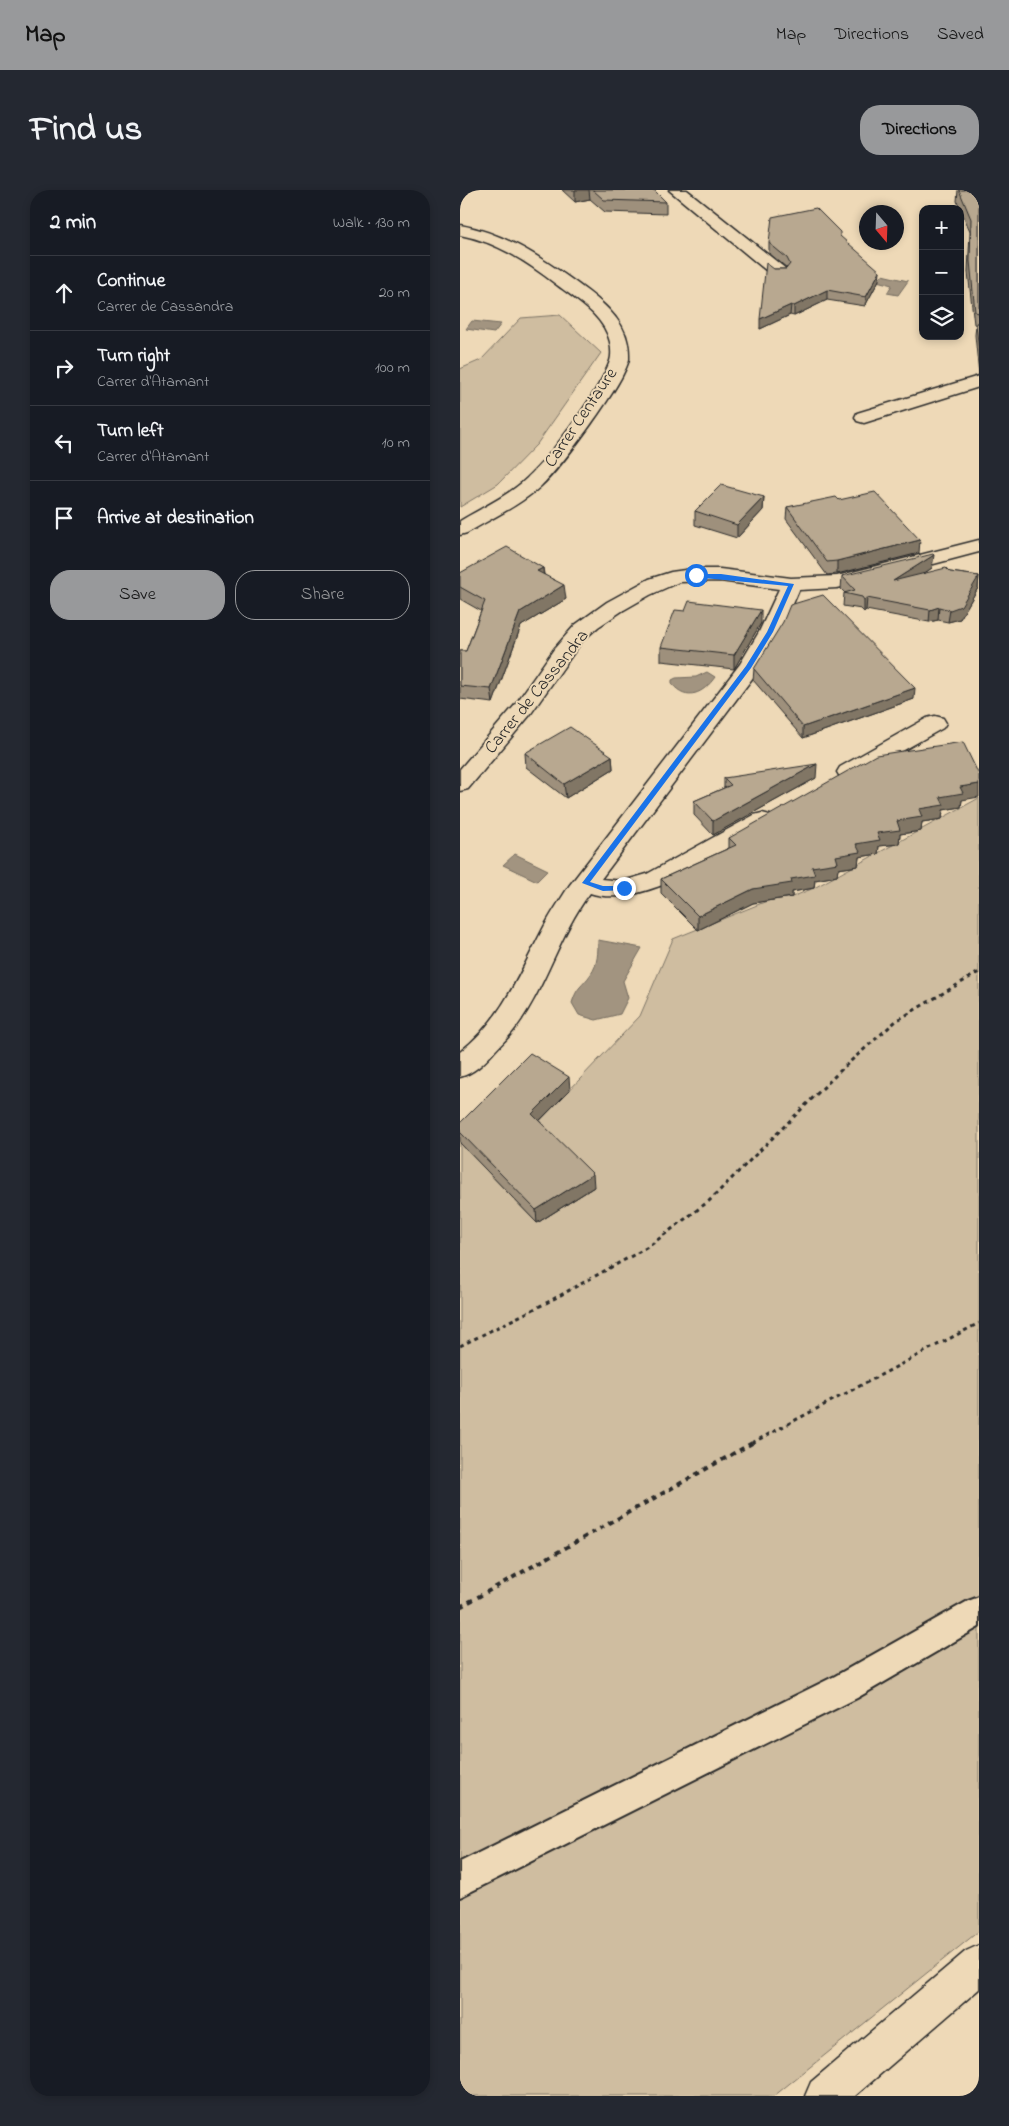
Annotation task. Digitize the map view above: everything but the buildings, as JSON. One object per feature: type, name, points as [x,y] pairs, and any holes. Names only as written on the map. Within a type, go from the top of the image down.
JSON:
[{"type":"street","points":[[677,190],[780,273]]},
{"type":"street","name":"Carrer Centaure","points":[[460,230],[482,235],[519,251],[542,264],[588,300],[612,326],[618,342],[620,358],[613,373],[562,449],[534,482],[504,503],[460,529]]},
{"type":"street","points":[[864,416],[979,381]]},
{"type":"street","name":"Carrer de Cassandra","points":[[460,784],[516,718],[583,628],[621,603],[656,584],[685,575],[721,576],[791,584],[837,582],[979,546]]},
{"type":"street","points":[[460,1067],[476,1054],[505,1024],[522,997],[558,924],[585,883],[749,667],[770,632],[791,584]]},
{"type":"street","points":[[833,780],[936,723]]},
{"type":"street","points":[[585,883],[603,889],[624,888],[655,880],[782,810]]},
{"type":"street","points":[[825,2096],[979,1964]]},
{"type":"lane","points":[[460,1880],[846,1687],[979,1611]]},
{"type":"path","points":[[460,1346],[548,1302],[648,1247],[709,1201],[844,1067],[896,1021],[979,972]]},
{"type":"path","points":[[460,1607],[785,1426],[979,1323]]},
{"type":"shaded area","points":[[882,275],[908,281],[898,295],[887,293],[892,285],[877,281]]},
{"type":"shaded area","points":[[560,315],[601,353],[537,444],[498,484],[460,507],[460,369],[481,360],[521,318]]},
{"type":"shaded area","points":[[472,321],[501,324],[494,333],[466,329]]},
{"type":"shaded area","points":[[707,672],[715,677],[701,691],[689,694],[684,693],[672,684],[672,680],[676,678],[696,677]]},
{"type":"shaded area","points":[[979,798],[979,1931],[774,2096],[460,2096],[460,1143],[537,1223],[594,1187],[569,1162],[540,1121],[640,1016],[673,939],[767,901],[792,897],[814,888]]},
{"type":"shaded area","points":[[515,854],[548,870],[537,881],[503,865]]},
{"type":"shaded area","points":[[598,940],[642,948],[623,981],[628,998],[620,1014],[596,1020],[579,1015],[572,1003],[578,990],[595,966]]},
{"type":"route","points":[[624,888],[603,889],[585,883],[749,667],[770,632],[791,584],[696,575]]}]
